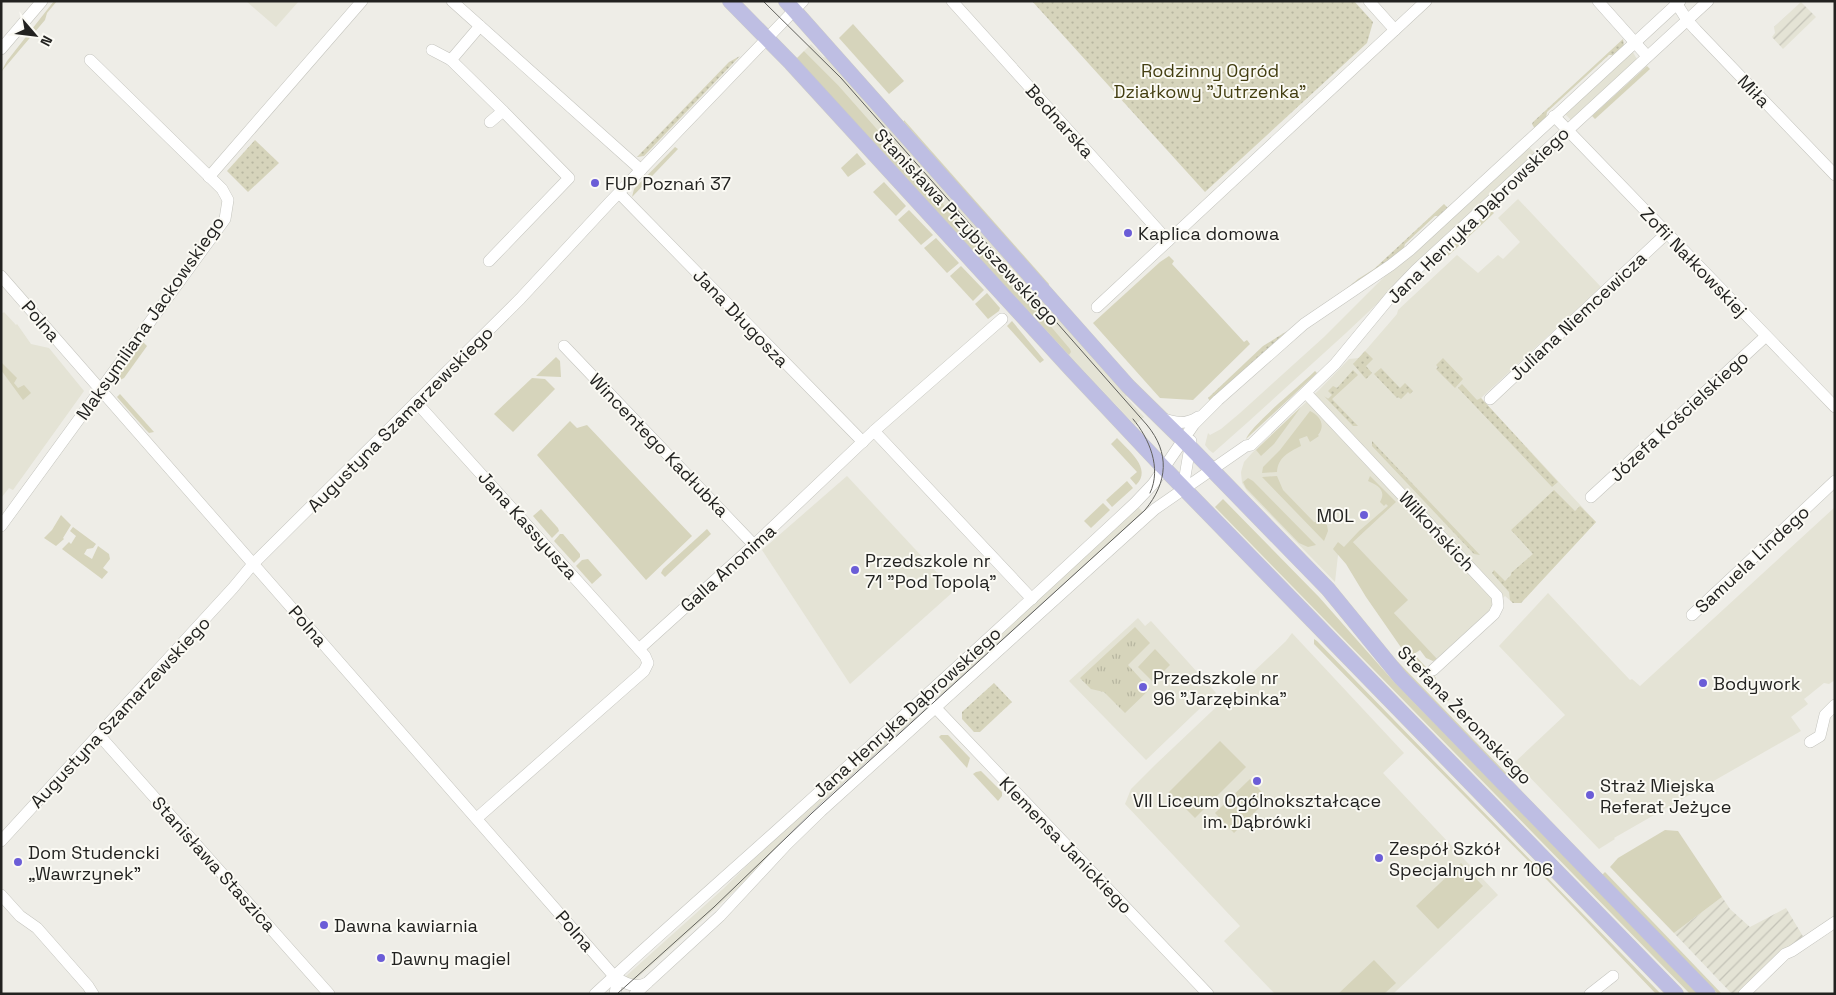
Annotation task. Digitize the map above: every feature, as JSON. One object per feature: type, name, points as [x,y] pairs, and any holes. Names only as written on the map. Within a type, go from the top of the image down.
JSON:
[{"type":"main road","name":"Stanisława Przybyszewskiego","points":[[730,1],[768,39],[1179,484]]},
{"type":"main road","name":"Stanisława Przybyszewskiego","points":[[794,4],[1128,386],[1191,448]]},
{"type":"main road","name":"Stefana Żeromskiego","points":[[1191,448],[1328,589],[1400,678],[1708,994]]},
{"type":"main road","points":[[1179,484],[1676,994]]},
{"type":"street","points":[[1,49],[42,1]]},
{"type":"street","points":[[208,177],[362,1]]},
{"type":"street","points":[[452,1],[640,170]]},
{"type":"street","name":"Bednarska","points":[[952,1],[1168,242]]},
{"type":"street","points":[[1368,1],[1395,30]]},
{"type":"street","points":[[1097,307],[1426,1]]},
{"type":"street","points":[[1598,1],[1647,56]]},
{"type":"street","name":"Jana Henryka Dąbrowskiego","points":[[635,994],[720,916],[787,844],[821,811],[1155,508],[1179,484],[1211,469],[1246,446],[1251,445],[1350,348],[1411,274],[1708,1]]},
{"type":"street","name":"Jana Henryka Dąbrowskiego","points":[[1179,484],[1202,415],[1283,340],[1406,254],[1678,2]]},
{"type":"street","name":"Miła","points":[[1678,2],[1687,20],[1835,175]]},
{"type":"street","name":"Augustyna Szamarzewskiego","points":[[1,841],[253,564],[520,299],[640,170],[768,39],[794,4]]},
{"type":"street","points":[[451,60],[480,26]]},
{"type":"street","points":[[432,50],[451,60],[570,178],[489,261]]},
{"type":"street","name":"Maksymiliana Jackowskiego","points":[[4,522],[225,219],[228,200],[222,190],[90,60]]},
{"type":"street","points":[[490,122],[503,111]]},
{"type":"street","name":"Zofii Nałkowskiej","points":[[1554,116],[1835,407]]},
{"type":"street","name":"Jana Długosza","points":[[619,193],[863,442]]},
{"type":"street","name":"Juliana Niemcewicza","points":[[1490,399],[1667,233]]},
{"type":"street","name":"Polna","points":[[1,276],[614,976],[633,985],[642,985],[648,982]]},
{"type":"street","name":"Galla Anonima","points":[[639,649],[754,545],[874,431],[1002,319]]},
{"type":"street","name":"Józefa Kościelskiego","points":[[1591,496],[1766,336]]},
{"type":"street","name":"Wincentego Kadłubka","points":[[564,346],[754,545]]},
{"type":"street","name":"Wilkońskich","points":[[1306,393],[1497,596],[1498,606],[1494,614],[1434,670]]},
{"type":"street","name":"Jana Kassyusza","points":[[416,402],[639,649]]},
{"type":"street","points":[[1161,418],[1174,422],[1188,422],[1202,415]]},
{"type":"street","points":[[874,431],[1032,599]]},
{"type":"street","name":"Jana Henryka Dąbrowskiego","points":[[595,994],[1032,599],[1143,496],[1164,468],[1191,448]]},
{"type":"street","name":"Samuela Lindego","points":[[1692,616],[1835,481]]},
{"type":"street","points":[[477,818],[644,671],[647,667],[647,659],[639,649]]},
{"type":"street","name":"Klemensa Janickiego","points":[[925,696],[1208,994]]},
{"type":"street","points":[[1810,742],[1820,736],[1825,716],[1835,705]]},
{"type":"street","name":"Stanisława Staszica","points":[[99,735],[328,994]]},
{"type":"street","points":[[1,895],[20,916],[37,928],[93,994]]},
{"type":"street","points":[[1744,994],[1785,954],[1835,922]]},
{"type":"street","points":[[614,976],[616,982],[615,994]]},
{"type":"street","points":[[1590,994],[1613,976]]},
{"type":"shaded area","points":[[246,1],[299,1],[276,27]]},
{"type":"shaded area","points":[[1801,2],[1816,17],[1783,49],[1772,37],[1775,33],[1774,27]]},
{"type":"shaded area","points":[[811,44],[823,57],[828,58],[1127,395],[1126,397],[1144,417],[1135,425],[1069,355],[1070,352],[1036,309],[838,85],[804,51]]},
{"type":"shaded area","points":[[1631,49],[1638,61],[1572,121],[1563,112]]},
{"type":"shaded area","points":[[1527,145],[1536,154],[1346,333],[1248,422],[1213,453],[1209,450],[1205,445],[1208,433],[1210,435],[1221,429],[1240,413],[1324,337],[1381,280]]},
{"type":"shaded area","points":[[1518,199],[1601,287],[1481,398],[1596,522],[1521,603],[1513,603],[1505,596],[1437,660],[1394,613],[1407,600],[1353,542],[1338,555],[1335,582],[1247,491],[1242,483],[1241,472],[1244,462],[1252,453],[1349,359],[1359,358],[1397,314],[1398,310],[1457,255],[1478,273],[1498,255],[1503,259],[1520,242],[1498,218]]},
{"type":"shaded area","points":[[1,312],[4,312],[17,324],[31,344],[49,348],[84,391],[13,490],[9,488],[1,498]]},
{"type":"shaded area","name":"Przedszkole nr 71 \"Pod Topolą\"","points":[[847,476],[954,591],[850,684],[762,550]]},
{"type":"shaded area","points":[[1137,506],[1145,514],[938,702],[940,693],[974,661],[982,648]]},
{"type":"shaded area","points":[[1835,507],[1835,680],[1829,684],[1824,683],[1804,699],[1808,704],[1791,717],[1801,731],[1614,838],[1599,849],[1515,762],[1565,715],[1499,646],[1548,593],[1630,680],[1632,679],[1640,686]]},
{"type":"shaded area","name":"Przedszkole nr 96 \"Jarzębinka\"","points":[[1138,618],[1145,626],[1151,621],[1216,693],[1146,760],[1069,681]]},
{"type":"shaded area","points":[[1292,633],[1404,753],[1383,773],[1498,895],[1393,994],[1275,994],[1224,941],[1240,926],[1125,804],[1131,789],[1286,641]]},
{"type":"shaded area","points":[[911,712],[918,720],[729,896],[636,979],[637,981],[625,977],[723,889],[806,808]]},
{"type":"shaded area","points":[[1722,897],[1730,909],[1750,927],[1786,908],[1804,938],[1780,953],[1738,994],[1732,994],[1674,933]]},
{"type":"green space","points":[[54,1],[57,1],[47,13],[45,20],[1,72],[7,61]]},
{"type":"green space","name":"Rodzinny Ogród Działkowy \"Jutrzenka\"","points":[[1032,1],[1354,1],[1373,22],[1367,43],[1205,192]]},
{"type":"green space","points":[[853,24],[904,81],[889,94],[839,38]]},
{"type":"green space","points":[[1623,39],[1624,46],[1613,55],[1609,55],[1547,112],[1546,118],[1535,129],[1532,124],[1533,122]]},
{"type":"green space","points":[[804,51],[838,85],[1036,309],[1070,349],[1069,355],[796,59]]},
{"type":"green space","points":[[740,56],[644,156],[637,157],[729,62]]},
{"type":"green space","points":[[1647,66],[1650,69],[1595,119],[1592,116]]},
{"type":"green space","points":[[904,120],[1049,284],[1048,286],[904,122]]},
{"type":"green space","points":[[255,140],[279,163],[248,192],[227,171]]},
{"type":"green space","points":[[675,147],[678,149],[632,197],[634,189]]},
{"type":"green space","points":[[857,153],[866,164],[848,177],[841,168]]},
{"type":"green space","points":[[884,182],[906,206],[896,216],[873,192]]},
{"type":"green space","points":[[1444,204],[1447,210],[1441,216],[1435,216],[1405,244],[1403,251],[1340,294],[1374,269]]},
{"type":"green space","points":[[909,210],[933,235],[921,245],[898,220]]},
{"type":"green space","points":[[1491,210],[1494,213],[1448,256],[1445,253]]},
{"type":"green space","points":[[936,238],[959,263],[947,273],[924,248]]},
{"type":"green space","points":[[1169,256],[1174,261],[1172,264],[1244,342],[1247,340],[1250,344],[1193,400],[1160,398],[1093,323]]},
{"type":"green space","points":[[961,266],[984,290],[973,301],[950,276]]},
{"type":"green space","points":[[987,293],[1000,308],[999,311],[988,319],[975,304]]},
{"type":"green space","points":[[1012,321],[1044,360],[1040,363],[1007,326]]},
{"type":"green space","points":[[1287,331],[1210,401],[1208,398],[1263,346]]},
{"type":"green space","points":[[143,342],[147,346],[124,378],[116,379]]},
{"type":"green space","points":[[1365,351],[1373,359],[1366,366],[1372,373],[1366,379],[1353,364]]},
{"type":"green space","points":[[556,357],[560,361],[561,377],[536,376]]},
{"type":"green space","points":[[1443,358],[1463,379],[1455,388],[1436,369],[1438,367],[1436,365]]},
{"type":"green space","points":[[1,362],[17,378],[14,383],[18,388],[24,385],[31,393],[23,400],[1,370]]},
{"type":"green space","points":[[1381,368],[1400,388],[1405,383],[1413,391],[1410,394],[1408,392],[1401,399],[1397,398],[1374,374]]},
{"type":"green space","points":[[1353,370],[1358,375],[1332,399],[1358,426],[1353,426],[1324,396],[1328,399],[1332,395],[1328,391],[1333,386],[1337,388]]},
{"type":"green space","points":[[1315,371],[1317,373],[1246,439],[1257,424]]},
{"type":"green space","points":[[532,378],[545,379],[555,389],[513,432],[494,414]]},
{"type":"green space","points":[[1462,384],[1477,400],[1481,398],[1558,482],[1552,487],[1458,388]]},
{"type":"green space","points":[[120,394],[154,432],[149,433],[146,430],[117,397]]},
{"type":"green space","points":[[1301,407],[1274,444],[1261,456],[1256,450]]},
{"type":"green space","points":[[1310,411],[1317,415],[1321,421],[1322,428],[1319,436],[1310,442],[1307,436],[1299,439],[1301,446],[1288,453],[1279,462],[1277,472],[1262,473],[1263,467],[1280,450]]},
{"type":"green space","points":[[570,421],[577,428],[587,425],[692,536],[646,580],[537,455]]},
{"type":"green space","points":[[1117,438],[1140,466],[1141,479],[1136,485],[1130,478],[1137,472],[1111,444]]},
{"type":"green space","points":[[1372,441],[1480,555],[1474,554],[1372,446]]},
{"type":"green space","points":[[1277,476],[1283,490],[1314,522],[1327,525],[1328,531],[1324,541],[1262,477]]},
{"type":"green space","points":[[1370,476],[1396,502],[1353,542],[1408,600],[1394,613],[1437,659],[1433,661],[1426,658],[1420,650],[1414,654],[1436,678],[1433,682],[1450,699],[1448,701],[1416,669],[1366,597],[1346,564],[1333,549],[1338,542],[1344,547],[1388,506],[1386,504],[1384,506],[1380,502],[1382,491],[1378,486],[1368,481]]},
{"type":"green space","points":[[1248,478],[1316,545],[1308,547],[1299,543],[1246,488],[1243,482]]},
{"type":"green space","points":[[1127,481],[1133,488],[1112,507],[1106,500]]},
{"type":"green space","points":[[1554,490],[1575,511],[1580,506],[1596,522],[1521,603],[1513,603],[1510,600],[1509,592],[1492,573],[1494,570],[1505,581],[1511,573],[1533,554],[1511,530]]},
{"type":"green space","points":[[1223,499],[1319,597],[1395,683],[1698,994],[1690,994],[1215,507]]},
{"type":"green space","points":[[1103,503],[1110,510],[1091,528],[1084,521]]},
{"type":"green space","points":[[541,509],[558,528],[559,531],[552,538],[533,516]]},
{"type":"green space","points":[[61,515],[71,525],[64,539],[56,546],[44,538],[52,530]]},
{"type":"green space","points":[[73,527],[96,544],[93,548],[87,549],[84,554],[92,559],[98,546],[109,554],[110,559],[103,568],[108,572],[102,579],[62,549],[69,542],[71,544],[76,536],[70,531]]},
{"type":"green space","points":[[707,529],[711,534],[665,577],[661,573],[663,569]]},
{"type":"green space","points":[[560,534],[563,534],[580,554],[580,557],[574,563],[554,541]]},
{"type":"green space","points":[[588,559],[602,575],[592,584],[576,566],[582,560]]},
{"type":"green space","points":[[1135,627],[1150,643],[1128,665],[1150,689],[1125,713],[1104,692],[1091,689],[1080,678]]},
{"type":"green space","points":[[1314,639],[1661,994],[1656,994],[1548,881],[1314,644]]},
{"type":"green space","points":[[1155,649],[1170,665],[1153,682],[1138,667]]},
{"type":"green space","points":[[1397,661],[1511,778],[1508,778],[1401,668]]},
{"type":"green space","points":[[994,683],[1012,702],[980,732],[974,732],[962,719],[962,712]]},
{"type":"green space","points":[[941,735],[948,735],[970,758],[967,768],[939,737]]},
{"type":"green space","points":[[1220,741],[1246,767],[1195,818],[1169,792]]},
{"type":"green space","points":[[981,771],[1002,792],[1002,796],[998,801],[973,774]]},
{"type":"green space","points":[[1250,779],[1268,799],[1234,833],[1215,813]]},
{"type":"green space","points":[[1665,830],[1678,831],[1722,897],[1674,933],[1610,867],[1618,858]]},
{"type":"green space","points":[[1461,863],[1483,886],[1438,929],[1416,906]]},
{"type":"green space","points":[[1605,872],[1722,994],[1718,994],[1602,875]]},
{"type":"green space","points":[[1374,960],[1396,983],[1384,994],[1338,994]]},
{"type":"tram line","points":[[617,994],[714,907],[812,813],[1145,510],[1153,499],[1162,478],[1163,457],[1160,446],[1147,425],[841,78],[763,1]]},
{"type":"tram line","points":[[1133,419],[1149,444],[1152,454],[1155,474],[1150,493]]},
{"type":"place","name":"FUP Poznań 37","points":[[595,183]]},
{"type":"place","name":"Kaplica domowa","points":[[1128,233]]},
{"type":"place","name":"MOL","points":[[1364,515]]},
{"type":"place","name":"Przedszkole nr 71 \"Pod Topolą\"","points":[[855,570]]},
{"type":"place","name":"Bodywork","points":[[1703,683]]},
{"type":"place","name":"Przedszkole nr 96 \"Jarzębinka\"","points":[[1143,687]]},
{"type":"place","name":"VII Liceum Ogólnokształcące im. Dąbrówki","points":[[1257,781]]},
{"type":"place","name":"Straż Miejska Referat Jeżyce","points":[[1590,795]]},
{"type":"place","name":"Zespół Szkół Specjalnych nr 106","points":[[1379,858]]},
{"type":"place","name":"Dom Studencki „Wawrzynek”","points":[[18,862]]},
{"type":"place","name":"Dawna kawiarnia","points":[[324,925]]},
{"type":"place","name":"Dawny magiel","points":[[381,958]]}]
